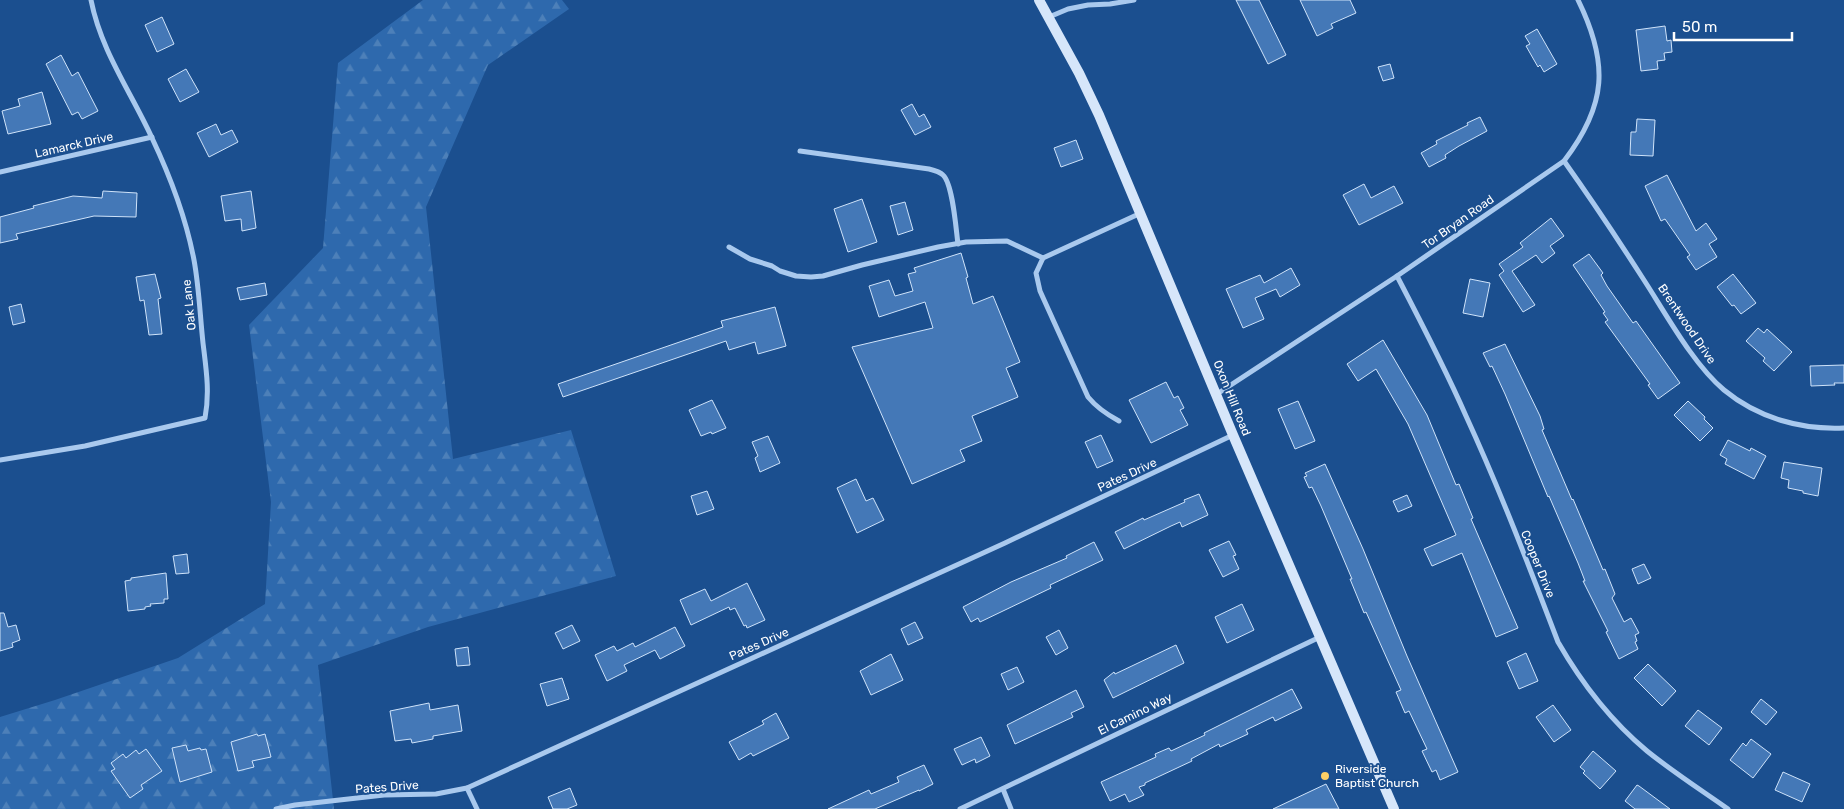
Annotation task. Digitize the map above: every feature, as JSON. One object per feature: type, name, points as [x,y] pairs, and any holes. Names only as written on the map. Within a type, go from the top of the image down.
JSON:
[{"type":"main road","name":"Oxon Hill Road","points":[[1039,0],[1099,115],[1394,809]]},
{"type":"street","name":"Oak Lane","points":[[0,460],[85,446],[205,418],[208,401],[208,374],[193,258],[185,224],[152,137],[116,70],[102,38],[92,0]]},
{"type":"street","points":[[1049,17],[1068,9],[1088,4],[1110,4],[1134,0]]},
{"type":"street","name":"Tor Bryan Road","points":[[1217,394],[1397,276],[1564,161],[1588,125],[1599,86],[1600,67],[1595,43],[1578,0]]},
{"type":"street","name":"Lamarck Drive","points":[[0,172],[152,137]]},
{"type":"street","points":[[800,151],[929,169],[943,174],[948,184],[958,244]]},
{"type":"street","name":"Brentwood Drive","points":[[1564,161],[1604,218],[1687,346],[1704,370],[1724,390],[1754,409],[1778,420],[1822,429],[1844,428]]},
{"type":"street","points":[[1119,421],[1095,406],[1085,389],[1040,291],[1036,273],[1043,258],[1141,213]]},
{"type":"street","points":[[729,247],[750,259],[772,266],[780,271],[796,276],[811,277],[823,276],[938,247],[986,241],[1007,241],[1043,258]]},
{"type":"street","name":"Cooper Drive","points":[[1397,276],[1441,360],[1467,417],[1558,642],[1570,663],[1581,680],[1604,707],[1646,750],[1728,809]]},
{"type":"street","name":"Pates Drive","points":[[276,809],[295,805],[384,795],[436,794],[467,788],[996,547],[1234,435]]},
{"type":"street","name":"El Camino Way","points":[[960,809],[1320,637]]},
{"type":"street","points":[[467,788],[477,809]]},
{"type":"street","points":[[1002,789],[1011,809]]},
{"type":"green space","points":[[423,0],[562,0],[569,9],[488,65],[426,207],[453,459],[571,430],[616,576],[428,627],[318,665],[334,809],[0,809],[0,717],[178,658],[265,604],[271,502],[249,325],[323,248],[338,63]]},
{"type":"building","points":[[1236,0],[1259,0],[1286,55],[1268,64]]},
{"type":"building","points":[[1300,0],[1350,0],[1356,13],[1331,24],[1333,28],[1317,36]]},
{"type":"building","points":[[162,17],[174,44],[157,52],[145,25]]},
{"type":"building","points":[[1665,26],[1667,41],[1671,40],[1672,52],[1664,53],[1665,60],[1657,61],[1658,69],[1641,71],[1636,30]]},
{"type":"building","points":[[1537,29],[1557,64],[1544,72],[1540,65],[1538,67],[1526,46],[1530,44],[1525,36]]},
{"type":"building","points":[[61,55],[72,76],[78,72],[98,111],[82,119],[78,112],[72,115],[46,64]]},
{"type":"building","points":[[1390,64],[1394,78],[1383,81],[1378,67]]},
{"type":"building","points":[[186,69],[199,92],[180,102],[168,79]]},
{"type":"building","points":[[42,92],[51,124],[8,134],[2,111],[20,106],[18,99]]},
{"type":"building","points":[[912,104],[919,117],[924,114],[931,127],[915,135],[901,110]]},
{"type":"building","points":[[1480,117],[1487,131],[1459,146],[1445,155],[1446,158],[1429,167],[1421,153],[1437,144],[1436,141]]},
{"type":"building","points":[[1637,119],[1655,120],[1653,156],[1630,155],[1631,132],[1636,132]]},
{"type":"building","points":[[216,124],[221,135],[232,130],[238,142],[209,157],[197,133]]},
{"type":"building","points":[[1076,140],[1083,159],[1061,167],[1054,148]]},
{"type":"building","points":[[1667,175],[1696,231],[1706,223],[1717,239],[1709,244],[1717,257],[1696,270],[1687,257],[1690,255],[1665,219],[1661,221],[1645,186]]},
{"type":"building","points":[[1364,184],[1371,198],[1394,186],[1403,203],[1359,225],[1343,195]]},
{"type":"building","points":[[103,191],[137,193],[136,217],[94,216],[16,234],[18,239],[0,243],[0,217],[73,196],[102,198]]},
{"type":"building","points":[[251,191],[256,228],[242,231],[241,219],[225,221],[221,196]]},
{"type":"building","points":[[862,199],[877,242],[848,252],[834,209]]},
{"type":"building","points":[[905,202],[913,230],[898,235],[890,206]]},
{"type":"building","points":[[1551,218],[1564,236],[1550,246],[1555,253],[1542,263],[1536,255],[1512,271],[1535,305],[1523,312],[1499,275],[1504,271],[1499,264],[1523,247],[1520,243]]},
{"type":"building","points":[[961,253],[973,304],[993,296],[1020,362],[1006,368],[1018,397],[972,416],[982,441],[960,450],[965,461],[912,484],[852,347],[933,328],[925,302],[879,317],[869,286],[889,280],[895,296],[913,291],[908,274],[916,272],[914,268]]},
{"type":"building","points":[[1589,254],[1603,273],[1601,275],[1607,286],[1633,323],[1636,321],[1680,383],[1658,399],[1648,385],[1650,384],[1605,322],[1608,320],[1603,313],[1605,312],[1573,265]]},
{"type":"building","points":[[1291,268],[1300,285],[1280,297],[1276,289],[1255,298],[1264,319],[1243,328],[1226,289],[1260,275],[1264,283]]},
{"type":"building","points":[[155,274],[161,298],[158,299],[162,334],[149,335],[144,300],[140,301],[136,277]]},
{"type":"building","points":[[1733,274],[1756,303],[1741,314],[1717,287]]},
{"type":"building","points":[[1470,279],[1490,283],[1483,317],[1463,313]]},
{"type":"building","points":[[265,283],[267,295],[240,300],[237,288]]},
{"type":"building","points":[[21,304],[25,322],[13,325],[9,307]]},
{"type":"building","points":[[775,307],[786,346],[758,354],[755,342],[729,350],[726,341],[563,397],[558,384],[723,327],[721,321]]},
{"type":"building","points":[[1758,328],[1764,333],[1767,329],[1792,352],[1774,371],[1763,361],[1765,358],[1746,341]]},
{"type":"building","points":[[1383,340],[1427,415],[1456,485],[1459,484],[1473,518],[1471,519],[1518,628],[1496,637],[1462,553],[1432,566],[1424,549],[1456,535],[1408,424],[1376,369],[1358,381],[1347,364]]},
{"type":"building","points":[[1505,344],[1540,416],[1544,429],[1542,430],[1603,570],[1605,569],[1615,594],[1612,598],[1624,622],[1631,618],[1639,633],[1635,635],[1638,649],[1619,659],[1606,632],[1608,631],[1583,581],[1585,581],[1578,563],[1505,394],[1492,366],[1490,367],[1483,353]]},
{"type":"building","points":[[1844,365],[1844,383],[1811,386],[1810,366]]},
{"type":"building","points":[[1166,382],[1174,398],[1178,396],[1184,408],[1180,410],[1188,425],[1151,443],[1129,400]]},
{"type":"building","points":[[712,400],[726,428],[701,436],[689,410]]},
{"type":"building","points":[[1298,401],[1315,441],[1295,449],[1278,409]]},
{"type":"building","points":[[1688,401],[1705,417],[1704,419],[1713,428],[1700,441],[1674,415]]},
{"type":"building","points":[[1101,435],[1113,461],[1097,468],[1085,442]]},
{"type":"building","points":[[768,436],[780,463],[760,472],[755,458],[758,456],[752,442]]},
{"type":"building","points":[[1728,440],[1750,451],[1751,448],[1766,456],[1754,479],[1725,464],[1727,459],[1720,455]]},
{"type":"building","points":[[1784,462],[1822,468],[1818,496],[1788,488],[1789,480],[1781,478]]},
{"type":"building","points":[[1325,464],[1458,772],[1440,780],[1436,770],[1432,772],[1422,751],[1427,749],[1409,711],[1405,713],[1396,692],[1401,690],[1366,612],[1364,613],[1350,579],[1352,579],[1321,506],[1312,487],[1309,488],[1304,477],[1307,476],[1305,473]]},
{"type":"building","points":[[856,479],[866,501],[873,498],[884,520],[857,533],[837,488]]},
{"type":"building","points":[[707,491],[714,509],[697,515],[691,496]]},
{"type":"building","points":[[1199,494],[1208,515],[1182,527],[1180,522],[1124,549],[1115,532],[1143,518],[1144,520],[1185,502],[1184,500]]},
{"type":"building","points":[[1407,495],[1412,506],[1398,512],[1393,501]]},
{"type":"building","points":[[1229,541],[1236,555],[1233,556],[1239,569],[1223,577],[1209,550]]},
{"type":"building","points":[[1094,542],[1103,560],[1050,585],[1051,588],[980,622],[978,618],[971,622],[963,607],[1011,582],[1067,558],[1066,556]]},
{"type":"building","points":[[187,554],[189,573],[176,574],[173,556]]},
{"type":"building","points":[[1644,564],[1651,578],[1638,584],[1632,569]]},
{"type":"building","points":[[166,573],[168,599],[164,599],[164,603],[150,604],[151,606],[145,607],[145,609],[128,611],[125,581],[131,580],[131,578]]},
{"type":"building","points":[[747,583],[765,620],[747,628],[746,625],[744,626],[735,608],[730,610],[729,607],[691,625],[680,600],[705,589],[711,601]]},
{"type":"building","points":[[1242,604],[1254,630],[1227,643],[1215,617]]},
{"type":"building","points":[[0,613],[4,613],[8,627],[16,625],[20,640],[12,643],[13,647],[0,651]]},
{"type":"building","points":[[915,622],[923,638],[908,645],[901,629]]},
{"type":"building","points":[[572,625],[580,641],[563,649],[555,633]]},
{"type":"building","points":[[675,627],[685,646],[660,659],[655,650],[624,665],[627,671],[607,681],[595,655],[614,646],[617,651],[633,643],[635,647]]},
{"type":"building","points":[[1059,630],[1068,648],[1056,655],[1046,637]]},
{"type":"building","points":[[1176,645],[1184,663],[1113,698],[1104,680],[1114,672],[1115,674]]},
{"type":"building","points":[[468,647],[470,665],[457,666],[455,649]]},
{"type":"building","points":[[1526,653],[1538,681],[1519,689],[1507,662]]},
{"type":"building","points":[[891,654],[903,680],[871,695],[860,671]]},
{"type":"building","points":[[1648,664],[1676,691],[1662,706],[1634,678]]},
{"type":"building","points":[[1017,667],[1024,682],[1008,690],[1001,674]]},
{"type":"building","points":[[562,678],[569,699],[547,706],[540,684]]},
{"type":"building","points":[[1292,689],[1302,708],[1275,721],[1273,717],[1246,730],[1248,734],[1220,747],[1219,744],[1191,759],[1192,761],[1145,783],[1145,785],[1139,787],[1144,795],[1129,802],[1125,794],[1110,801],[1101,782],[1156,757],[1155,754],[1169,748],[1171,751],[1205,735],[1204,733]]},
{"type":"building","points":[[1076,690],[1084,707],[1071,713],[1073,717],[1015,744],[1007,725]]},
{"type":"building","points":[[1761,699],[1777,712],[1766,725],[1751,712]]},
{"type":"building","points":[[429,703],[430,710],[458,705],[462,731],[433,736],[433,739],[412,743],[411,739],[395,741],[390,711]]},
{"type":"building","points":[[1553,705],[1571,730],[1554,742],[1536,717]]},
{"type":"building","points":[[1698,710],[1722,728],[1709,745],[1685,726]]},
{"type":"building","points":[[776,713],[789,738],[753,756],[751,753],[739,760],[729,742],[764,724],[762,721]]},
{"type":"building","points":[[257,734],[258,736],[265,734],[271,757],[252,761],[254,767],[238,771],[231,742]]},
{"type":"building","points":[[981,737],[990,756],[976,763],[975,759],[962,765],[954,749]]},
{"type":"building","points":[[1751,739],[1771,754],[1753,778],[1730,760],[1743,743],[1746,746]]},
{"type":"building","points":[[186,745],[188,751],[200,748],[201,750],[206,749],[212,772],[180,782],[172,748]]},
{"type":"building","points":[[146,749],[162,771],[141,785],[143,789],[130,798],[111,771],[115,769],[111,763],[123,754],[126,758],[136,750],[139,754]]},
{"type":"building","points":[[1593,751],[1616,771],[1600,789],[1583,773],[1585,771],[1580,767]]},
{"type":"building","points":[[924,765],[933,784],[919,791],[875,809],[828,809],[869,790],[871,794],[899,782],[897,777]]},
{"type":"building","points":[[1783,772],[1810,784],[1802,802],[1775,790]]},
{"type":"building","points":[[1326,784],[1339,809],[1273,809]]},
{"type":"building","points":[[1637,785],[1670,809],[1635,809],[1625,801]]},
{"type":"building","points":[[570,788],[577,805],[567,809],[553,809],[548,797]]},
{"type":"place","name":"Riverside Baptist Church","points":[[1325,776]]}]
